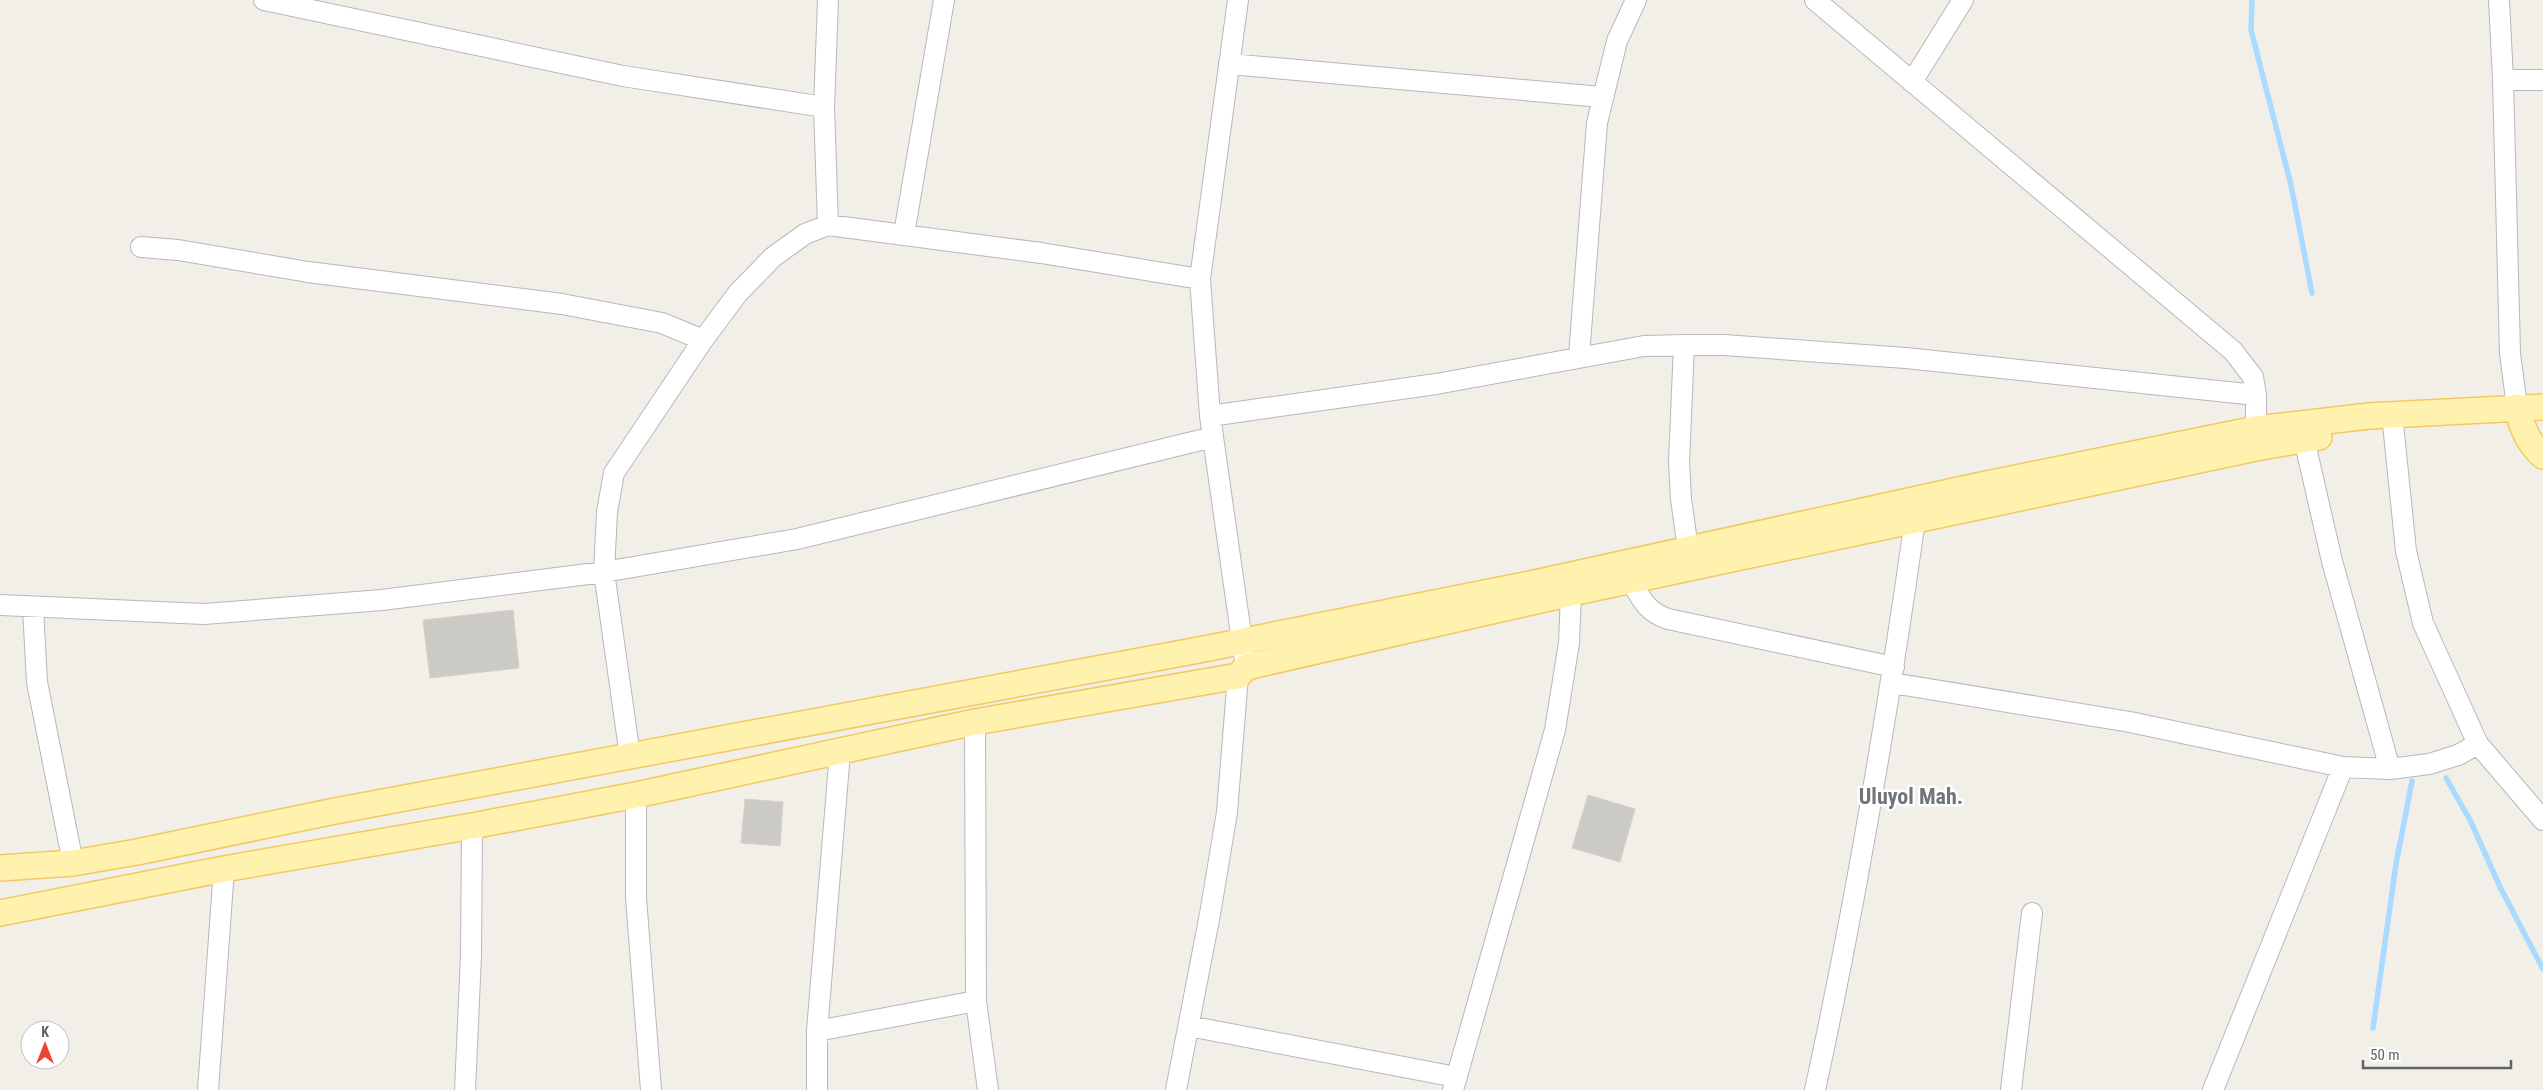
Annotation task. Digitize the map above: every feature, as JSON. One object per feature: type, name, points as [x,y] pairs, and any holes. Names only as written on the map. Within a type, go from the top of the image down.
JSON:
[{"type":"main road","points":[[0,913],[224,869],[472,826],[636,795],[975,722],[1242,671],[1571,593],[1631,581],[1690,559],[1977,486],[2256,439],[2393,421],[2543,407]]},
{"type":"main road","points":[[2517,408],[2524,433],[2534,448],[2543,456]]},
{"type":"main road","points":[[0,868],[73,864],[630,756],[1690,559],[1915,520],[2256,439],[2304,439],[2393,421]]},
{"type":"street","points":[[264,0],[623,76],[824,107]]},
{"type":"street","points":[[828,0],[824,107],[828,225]]},
{"type":"street","points":[[904,234],[944,0]]},
{"type":"street","points":[[1176,1090],[1227,812],[1242,671],[1241,642],[1210,416],[1200,279],[1238,0]]},
{"type":"street","points":[[1579,356],[1594,150],[1602,97],[1617,41],[1636,0]]},
{"type":"street","points":[[1815,0],[2233,351],[2253,377],[2256,395],[2256,439]]},
{"type":"street","points":[[1912,82],[1963,0]]},
{"type":"street","points":[[2499,0],[2503,80],[2510,354],[2517,408]]},
{"type":"street","points":[[1229,64],[1602,97]]},
{"type":"street","points":[[2503,80],[2543,80]]},
{"type":"street","points":[[630,756],[604,572],[607,512],[614,473],[703,340],[738,293],[773,257],[806,234],[828,225],[904,234],[1200,279]]},
{"type":"street","points":[[141,247],[178,250],[308,272],[562,304],[662,323],[703,340]]},
{"type":"street","points":[[1210,416],[1436,384],[1579,356],[1644,346],[1684,345],[1724,345],[1906,358],[2256,395]]},
{"type":"street","points":[[1684,345],[1679,462],[1681,499],[1690,559]]},
{"type":"street","points":[[2393,421],[2406,550],[2423,623],[2478,744],[2543,820]]},
{"type":"street","points":[[0,605],[33,608],[204,614],[382,600],[604,572],[797,539],[1213,437]]},
{"type":"street","points":[[2304,439],[2332,561],[2390,768]]},
{"type":"street","points":[[1814,1090],[1839,982],[1893,675],[1915,520]]},
{"type":"street","points":[[1631,581],[1643,602],[1654,614],[1668,619],[1893,675],[2343,766],[2390,768],[2429,764],[2458,755],[2478,744]]},
{"type":"street","points":[[1189,1026],[1455,1083],[1554,730],[1569,643],[1571,593]]},
{"type":"street","points":[[33,608],[37,682],[73,864]]},
{"type":"street","points":[[975,722],[976,1001],[988,1090]]},
{"type":"street","points":[[817,1090],[817,1031],[840,752]]},
{"type":"street","points":[[2213,1090],[2343,766]]},
{"type":"street","points":[[636,795],[636,898],[651,1090]]},
{"type":"street","points":[[465,1090],[472,956],[472,826]]},
{"type":"street","points":[[208,1090],[224,869]]},
{"type":"street","points":[[2011,1090],[2032,913]]},
{"type":"street","points":[[817,1031],[976,1001]]},
{"type":"building","points":[[513,610],[519,668],[430,678],[423,620]]},
{"type":"building","points":[[1588,795],[1635,809],[1620,862],[1572,848]]},
{"type":"building","points":[[745,799],[783,802],[780,846],[741,843]]},
{"type":"waterway","points":[[2252,0],[2251,30],[2291,185],[2312,293]]},
{"type":"waterway","points":[[2446,778],[2470,820],[2501,889],[2543,969]]},
{"type":"waterway","points":[[2373,1028],[2396,864],[2412,781]]},
{"type":"district","name":"Uluyol Mah.","points":[[1911,796]]}]
